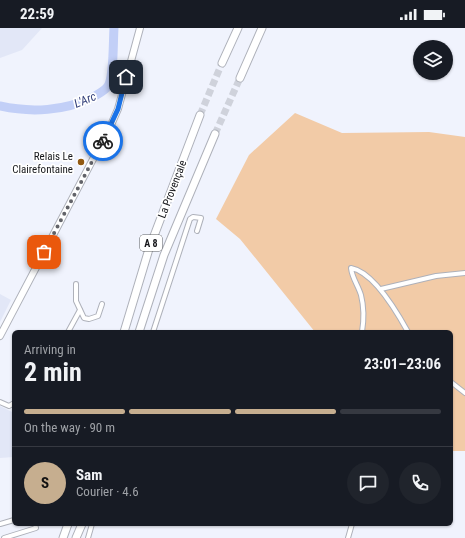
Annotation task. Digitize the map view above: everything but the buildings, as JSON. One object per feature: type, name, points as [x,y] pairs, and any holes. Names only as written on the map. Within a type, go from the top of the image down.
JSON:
[{"type":"highway","points":[[222,63],[238,28]]},
{"type":"highway","points":[[240,78],[262,28]]},
{"type":"highway","name":"La Provençale","points":[[125,330],[149,249],[200,115]]},
{"type":"highway","name":"La Provençale","points":[[140,330],[164,255],[215,134]]},
{"type":"highway","points":[[63,538],[67,526]]},
{"type":"highway","points":[[76,538],[81,526]]},
{"type":"main road","points":[[0,336],[112,125],[118,109],[140,28]]},
{"type":"street","points":[[154,330],[182,247],[187,226],[193,217],[201,218],[197,231]]},
{"type":"street","points":[[362,330],[364,318],[361,295],[352,275],[351,268],[359,270],[371,278],[381,289],[407,330]]},
{"type":"street","points":[[381,289],[436,276],[465,273]]},
{"type":"street","points":[[76,284],[76,302],[84,318],[96,318],[102,304]]},
{"type":"street","points":[[69,330],[80,310]]},
{"type":"street","points":[[453,384],[465,393]]},
{"type":"street","points":[[0,402],[9,406],[12,404]]},
{"type":"street","points":[[0,524],[12,521]]},
{"type":"street","points":[[4,538],[36,528],[36,526]]},
{"type":"street","points":[[88,538],[91,526]]},
{"type":"street","points":[[348,538],[351,526]]},
{"type":"shaded area","points":[[0,28],[42,28],[22,50],[0,58]]},
{"type":"shaded area","points":[[295,113],[342,133],[429,132],[465,137],[465,451],[453,451],[453,330],[313,330],[240,239],[216,219],[249,155]]},
{"type":"shaded area","points":[[0,294],[11,300],[0,322]]},
{"type":"shaded area","points":[[0,406],[12,412],[12,457],[0,458]]},
{"type":"waterway","name":"L'Arc","points":[[0,106],[24,110],[59,108],[82,102],[103,91],[107,88],[110,81],[113,58],[114,28]]},
{"type":"tunnel","points":[[200,115],[222,63]]},
{"type":"tunnel","points":[[215,134],[240,78]]},
{"type":"way so far","points":[[44,252],[103,141]]},
{"type":"place","name":"Relais Le Clairefontaine","points":[[81,162]]},
{"type":"route","points":[[103,141],[112,125],[118,109],[126,77]]}]
